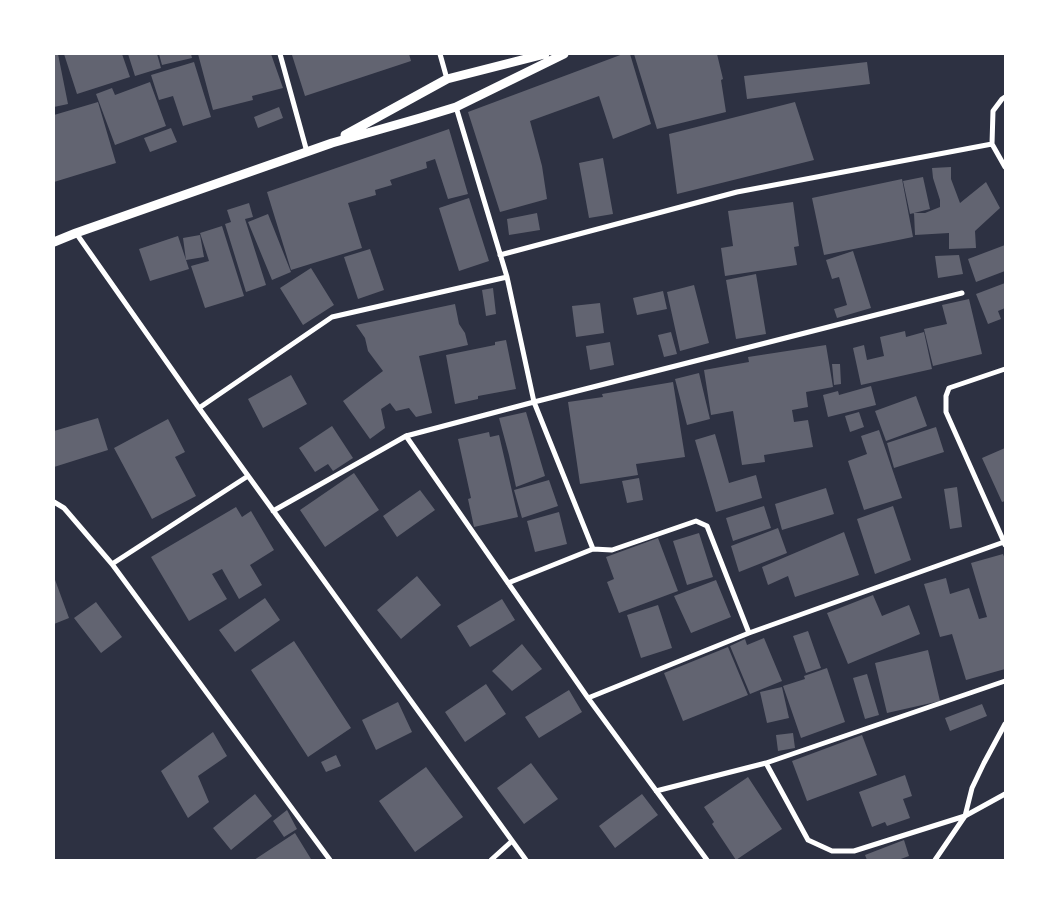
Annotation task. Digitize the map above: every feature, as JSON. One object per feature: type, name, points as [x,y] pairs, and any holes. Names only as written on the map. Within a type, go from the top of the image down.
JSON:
[{"type":"street","points":[[280,54],[306,152]]},
{"type":"street","points":[[440,54],[447,79]]},
{"type":"street","points":[[332,143],[447,79],[545,54]]},
{"type":"street","points":[[54,242],[332,143],[456,107],[564,54]]},
{"type":"street","points":[[1005,97],[992,111],[992,144],[1005,167]]},
{"type":"street","points":[[456,107],[506,277],[534,402],[593,549]]},
{"type":"street","points":[[500,255],[736,192],[992,144]]},
{"type":"street","points":[[76,233],[199,408],[526,860]]},
{"type":"street","points":[[199,408],[332,317],[506,277]]},
{"type":"street","points":[[273,511],[406,436],[962,293]]},
{"type":"street","points":[[588,698],[749,632],[1005,543],[946,412],[946,396],[949,388],[1005,369]]},
{"type":"street","points":[[406,436],[588,698],[708,860]]},
{"type":"street","points":[[112,564],[248,476]]},
{"type":"street","points":[[54,502],[64,508],[112,564],[330,860]]},
{"type":"street","points":[[508,583],[593,549],[612,550],[696,521],[708,526],[749,632]]},
{"type":"street","points":[[656,791],[766,764],[1005,681]]},
{"type":"street","points":[[935,860],[965,816],[972,788],[1005,724]]},
{"type":"street","points":[[766,764],[808,840],[832,851],[854,851],[965,816],[1005,794]]},
{"type":"street","points":[[492,860],[512,842]]},
{"type":"building","points":[[54,54],[58,54],[68,104],[54,107]]},
{"type":"building","points":[[64,54],[122,54],[130,77],[77,94]]},
{"type":"building","points":[[128,54],[157,54],[161,68],[135,76]]},
{"type":"building","points":[[159,54],[191,54],[192,58],[162,65]]},
{"type":"building","points":[[198,54],[271,54],[283,88],[252,96],[253,100],[213,110]]},
{"type":"building","points":[[409,54],[411,61],[305,96],[292,55]]},
{"type":"building","points":[[623,54],[630,54],[651,124],[613,139],[599,96],[530,121],[542,166],[547,199],[500,212],[468,112]]},
{"type":"building","points":[[634,54],[717,54],[723,79],[721,80],[726,112],[657,129]]},
{"type":"building","points":[[194,62],[211,117],[183,126],[173,96],[159,100],[151,75]]},
{"type":"building","points":[[867,62],[870,84],[747,99],[744,76]]},
{"type":"building","points":[[150,82],[166,126],[115,145],[96,94],[112,88],[115,95]]},
{"type":"building","points":[[98,102],[116,163],[54,182],[54,115]]},
{"type":"building","points":[[795,102],[814,160],[677,194],[669,134]]},
{"type":"building","points":[[279,107],[283,118],[258,128],[254,117]]},
{"type":"building","points":[[171,128],[177,142],[150,152],[144,138]]},
{"type":"building","points":[[449,129],[468,194],[448,199],[435,159],[426,162],[427,168],[390,180],[392,185],[375,190],[376,195],[348,203],[362,248],[291,270],[267,192]]},
{"type":"building","points":[[603,158],[613,214],[589,218],[579,163]]},
{"type":"building","points":[[951,167],[951,179],[960,203],[986,182],[1000,208],[975,231],[976,248],[949,249],[949,233],[915,235],[914,213],[925,213],[940,207],[932,168]]},
{"type":"building","points":[[923,177],[930,209],[910,214],[903,181]]},
{"type":"building","points":[[902,179],[913,237],[824,255],[812,198]]},
{"type":"building","points":[[469,198],[489,261],[459,271],[439,208]]},
{"type":"building","points":[[793,202],[799,246],[794,247],[797,265],[725,276],[721,248],[733,246],[728,211]]},
{"type":"building","points":[[249,203],[253,217],[245,219],[266,285],[246,292],[225,224],[231,222],[227,210]]},
{"type":"building","points":[[537,213],[540,230],[509,235],[507,219]]},
{"type":"building","points":[[268,214],[291,272],[272,280],[248,222]]},
{"type":"building","points":[[222,226],[244,296],[205,308],[191,266],[209,261],[200,233]]},
{"type":"building","points":[[200,235],[204,257],[186,260],[183,238]]},
{"type":"building","points":[[178,236],[189,269],[150,281],[139,249]]},
{"type":"building","points":[[1005,245],[1005,271],[976,282],[968,259]]},
{"type":"building","points":[[370,249],[384,290],[358,299],[344,257]]},
{"type":"building","points":[[853,251],[871,308],[837,318],[834,309],[847,305],[839,277],[832,279],[826,260]]},
{"type":"building","points":[[959,255],[963,274],[938,278],[935,256]]},
{"type":"building","points":[[311,268],[334,305],[303,325],[280,288]]},
{"type":"building","points":[[756,274],[766,334],[736,339],[726,280]]},
{"type":"building","points":[[1005,283],[1005,308],[998,311],[1001,319],[988,324],[976,294]]},
{"type":"building","points":[[694,285],[709,343],[680,351],[667,292]]},
{"type":"building","points":[[493,288],[496,314],[486,316],[482,290]]},
{"type":"building","points":[[663,291],[667,309],[637,315],[633,298]]},
{"type":"building","points":[[969,299],[982,354],[933,366],[924,329],[947,324],[942,305]]},
{"type":"building","points":[[600,303],[604,333],[576,337],[572,306]]},
{"type":"building","points":[[455,304],[459,324],[465,333],[468,345],[419,356],[432,413],[416,417],[409,408],[396,411],[390,403],[381,409],[385,428],[370,439],[343,401],[383,371],[368,351],[365,338],[356,325]]},
{"type":"building","points":[[905,331],[906,337],[924,332],[932,369],[861,385],[853,348],[864,345],[867,360],[884,356],[880,337]]},
{"type":"building","points":[[671,332],[677,354],[664,357],[658,335]]},
{"type":"building","points":[[506,340],[516,389],[478,396],[478,399],[455,404],[446,355],[495,345],[495,342]]},
{"type":"building","points":[[610,342],[614,365],[590,370],[586,346]]},
{"type":"building","points":[[826,345],[833,387],[806,392],[808,407],[792,410],[794,422],[808,420],[813,447],[764,455],[765,462],[742,465],[733,411],[711,415],[704,370],[749,362],[748,357]]},
{"type":"building","points":[[832,364],[840,364],[841,384],[834,385]]},
{"type":"building","points":[[699,373],[710,419],[687,425],[675,379]]},
{"type":"building","points":[[291,375],[307,404],[263,428],[248,399]]},
{"type":"building","points":[[673,382],[685,457],[636,464],[638,475],[580,484],[568,402],[603,397],[602,394]]},
{"type":"building","points":[[871,386],[876,405],[828,417],[823,395],[838,391],[839,395]]},
{"type":"building","points":[[916,396],[927,426],[886,441],[875,411]]},
{"type":"building","points":[[526,412],[545,476],[516,487],[499,418]]},
{"type":"building","points":[[859,412],[864,427],[850,432],[845,416]]},
{"type":"building","points":[[98,418],[108,450],[54,467],[54,431]]},
{"type":"building","points":[[168,419],[185,452],[175,457],[196,496],[152,519],[114,448]]},
{"type":"building","points":[[332,426],[353,458],[333,471],[328,464],[315,472],[299,448]]},
{"type":"building","points":[[936,427],[944,452],[894,468],[887,443]]},
{"type":"building","points":[[879,430],[902,498],[864,510],[848,461],[867,454],[861,436]]},
{"type":"building","points":[[489,432],[490,437],[499,435],[518,517],[474,527],[468,499],[471,498],[458,439]]},
{"type":"building","points":[[715,434],[729,483],[756,475],[762,498],[716,512],[695,440]]},
{"type":"building","points":[[1005,448],[1005,501],[1002,502],[982,458]]},
{"type":"building","points":[[354,473],[379,510],[325,547],[300,510]]},
{"type":"building","points":[[639,478],[643,500],[627,503],[622,481]]},
{"type":"building","points":[[549,480],[558,506],[522,518],[514,490]]},
{"type":"building","points":[[957,487],[962,527],[950,529],[944,489]]},
{"type":"building","points":[[826,488],[834,514],[782,530],[775,504]]},
{"type":"building","points":[[420,490],[435,510],[397,537],[383,516]]},
{"type":"building","points":[[764,506],[771,528],[733,541],[726,518]]},
{"type":"building","points":[[893,506],[911,560],[875,574],[857,519]]},
{"type":"building","points":[[236,507],[242,517],[251,511],[274,550],[250,565],[262,585],[239,599],[222,569],[212,574],[227,599],[189,621],[151,557]]},
{"type":"building","points":[[559,512],[567,544],[535,552],[527,521]]},
{"type":"building","points":[[778,528],[787,553],[739,572],[731,546]]},
{"type":"building","points":[[844,532],[859,575],[795,597],[788,576],[768,585],[762,567]]},
{"type":"building","points":[[699,533],[713,577],[687,585],[673,541]]},
{"type":"building","points":[[658,538],[678,591],[619,613],[607,582],[614,579],[606,557]]},
{"type":"building","points":[[1003,554],[1005,559],[1005,669],[966,680],[952,634],[940,637],[924,584],[946,578],[950,594],[969,588],[979,619],[987,617],[971,563]]},
{"type":"building","points":[[417,576],[441,605],[401,639],[377,610]]},
{"type":"building","points":[[54,577],[69,618],[54,624]]},
{"type":"building","points":[[716,580],[731,617],[691,633],[674,596]]},
{"type":"building","points":[[873,595],[882,616],[909,605],[920,634],[848,664],[827,613]]},
{"type":"building","points":[[265,598],[280,620],[235,652],[219,630]]},
{"type":"building","points":[[502,599],[515,620],[470,647],[457,626]]},
{"type":"building","points":[[96,602],[122,637],[101,653],[74,618]]},
{"type":"building","points":[[658,605],[672,648],[641,658],[627,615]]},
{"type":"building","points":[[808,631],[821,668],[806,673],[793,636]]},
{"type":"building","points":[[764,638],[782,681],[750,694],[730,646],[745,639],[747,645]]},
{"type":"building","points":[[294,641],[351,728],[308,757],[251,670]]},
{"type":"building","points":[[522,644],[542,669],[512,691],[492,671]]},
{"type":"building","points":[[728,647],[748,695],[683,721],[664,673]]},
{"type":"building","points":[[928,650],[940,701],[887,713],[875,663]]},
{"type":"building","points":[[827,668],[845,722],[801,738],[783,686],[805,679],[804,676]]},
{"type":"building","points":[[867,674],[879,715],[865,719],[853,678]]},
{"type":"building","points":[[486,684],[506,714],[465,742],[445,712]]},
{"type":"building","points":[[782,687],[789,718],[767,723],[760,692]]},
{"type":"building","points":[[569,690],[582,712],[539,738],[525,717]]},
{"type":"building","points":[[398,702],[412,732],[376,750],[362,720]]},
{"type":"building","points":[[982,704],[987,716],[950,731],[945,718]]},
{"type":"building","points":[[213,732],[227,756],[198,776],[209,802],[188,818],[161,771]]},
{"type":"building","points":[[793,733],[795,748],[778,751],[776,735]]},
{"type":"building","points":[[862,735],[877,775],[807,801],[792,761]]},
{"type":"building","points":[[336,755],[341,766],[326,772],[321,762]]},
{"type":"building","points":[[531,763],[558,799],[524,824],[497,788]]},
{"type":"building","points":[[426,767],[463,817],[415,852],[379,801]]},
{"type":"building","points":[[905,775],[912,796],[903,799],[910,818],[887,826],[885,822],[872,827],[859,792]]},
{"type":"building","points":[[748,777],[782,829],[736,860],[712,824],[714,822],[704,807]]},
{"type":"building","points":[[255,794],[272,816],[231,850],[213,828]]},
{"type":"building","points":[[642,794],[658,815],[615,848],[599,826]]},
{"type":"building","points":[[287,810],[297,829],[284,837],[273,821]]},
{"type":"building","points":[[295,833],[311,859],[254,860]]},
{"type":"building","points":[[904,840],[909,856],[898,860],[867,860],[865,855]]}]
